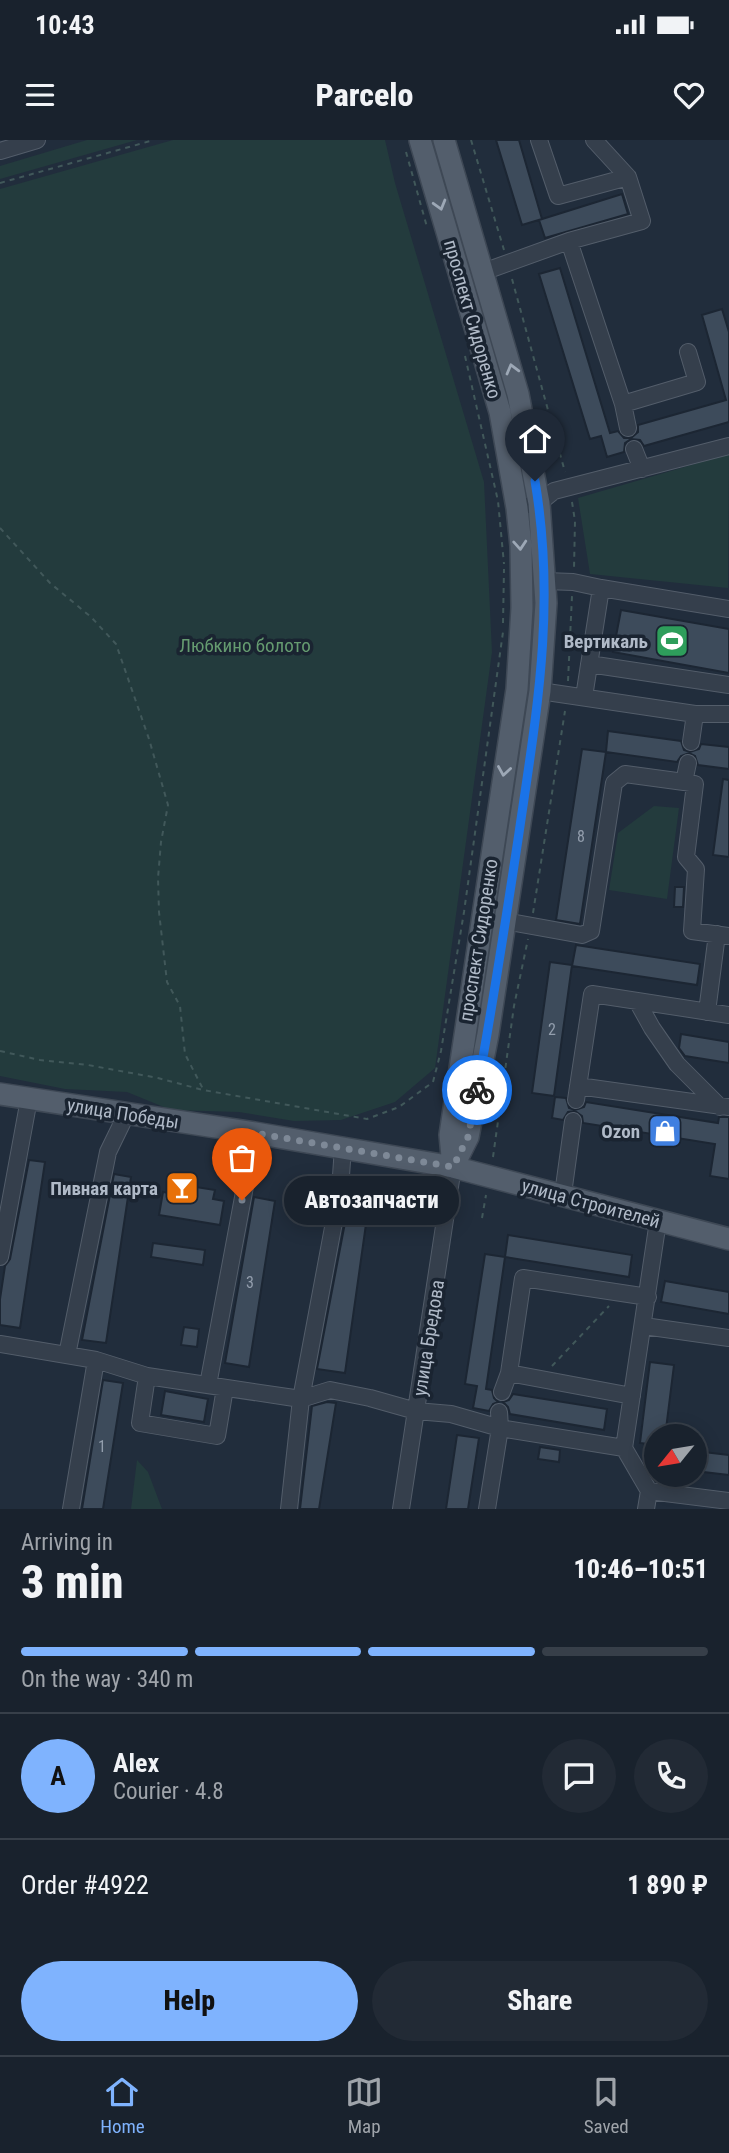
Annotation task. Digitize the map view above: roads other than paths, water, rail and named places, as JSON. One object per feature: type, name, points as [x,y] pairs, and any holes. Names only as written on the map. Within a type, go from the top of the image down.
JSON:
[{"type":"main road","name":"проспект Сидоренко","points":[[444,140],[519,394],[539,503],[545,581],[540,691],[488,1034],[468,1137],[453,1167]]},
{"type":"main road","name":"проспект Сидоренко","points":[[413,144],[500,412],[521,546],[522,608],[517,690],[450,1135],[453,1167]]},
{"type":"main road","name":"улица Победы","points":[[0,1094],[343,1147],[453,1167]]},
{"type":"main road","name":"улица Строителей","points":[[453,1167],[729,1239]]},
{"type":"street","points":[[0,151],[37,140]]},
{"type":"street","points":[[539,140],[558,197],[628,177]]},
{"type":"street","points":[[483,272],[569,242],[642,221],[628,177],[594,140]]},
{"type":"street","points":[[569,242],[623,404],[628,428]]},
{"type":"street","points":[[623,404],[697,382],[688,352]]},
{"type":"street","points":[[517,508],[539,503],[554,491],[729,446]]},
{"type":"street","points":[[634,449],[642,469]]},
{"type":"street","points":[[545,581],[729,608]]},
{"type":"street","points":[[584,697],[601,588]]},
{"type":"street","points":[[589,664],[729,685]]},
{"type":"street","points":[[540,691],[695,714],[729,714]]},
{"type":"street","points":[[691,742],[695,714]]},
{"type":"street","points":[[684,782],[688,763]]},
{"type":"street","points":[[505,921],[582,935],[591,931],[614,783],[625,774],[695,784],[686,856],[696,869],[692,931],[723,935],[707,1012]]},
{"type":"street","points":[[724,1107],[577,1093],[592,993],[729,1016]]},
{"type":"street","points":[[637,1001],[677,1064],[724,1107]]},
{"type":"street","points":[[0,1256],[29,1099]]},
{"type":"street","points":[[67,1355],[108,1152],[126,1115]]},
{"type":"street","points":[[563,1195],[573,1121]]},
{"type":"street","points":[[208,1385],[255,1133]]},
{"type":"street","points":[[289,1509],[301,1399],[340,1190],[343,1147]]},
{"type":"street","name":"улица Бредова","points":[[401,1509],[453,1167]]},
{"type":"street","points":[[646,1509],[649,1491],[624,1448],[659,1221]]},
{"type":"street","points":[[502,1392],[509,1373],[523,1278],[648,1297]]},
{"type":"street","points":[[644,1326],[729,1338]]},
{"type":"street","points":[[0,1344],[96,1360],[147,1376],[301,1399],[330,1390],[416,1411],[499,1420],[624,1448]]},
{"type":"street","points":[[71,1509],[96,1360]]},
{"type":"street","points":[[509,1373],[632,1396]]},
{"type":"street","points":[[147,1376],[140,1423],[217,1436],[225,1388]]},
{"type":"street","points":[[487,1509],[499,1420]]},
{"type":"street","points":[[649,1491],[729,1501]]},
{"type":"place","name":"Вертикаль","points":[[672,641]]},
{"type":"place","name":"Ozon","points":[[665,1131]]},
{"type":"place","name":"Пивная карта","points":[[182,1188]]},
{"type":"place","name":"Автозапчасти","points":[[242,1200]]},
{"type":"park label","name":"Любкино болото","points":[[245,645]]}]
